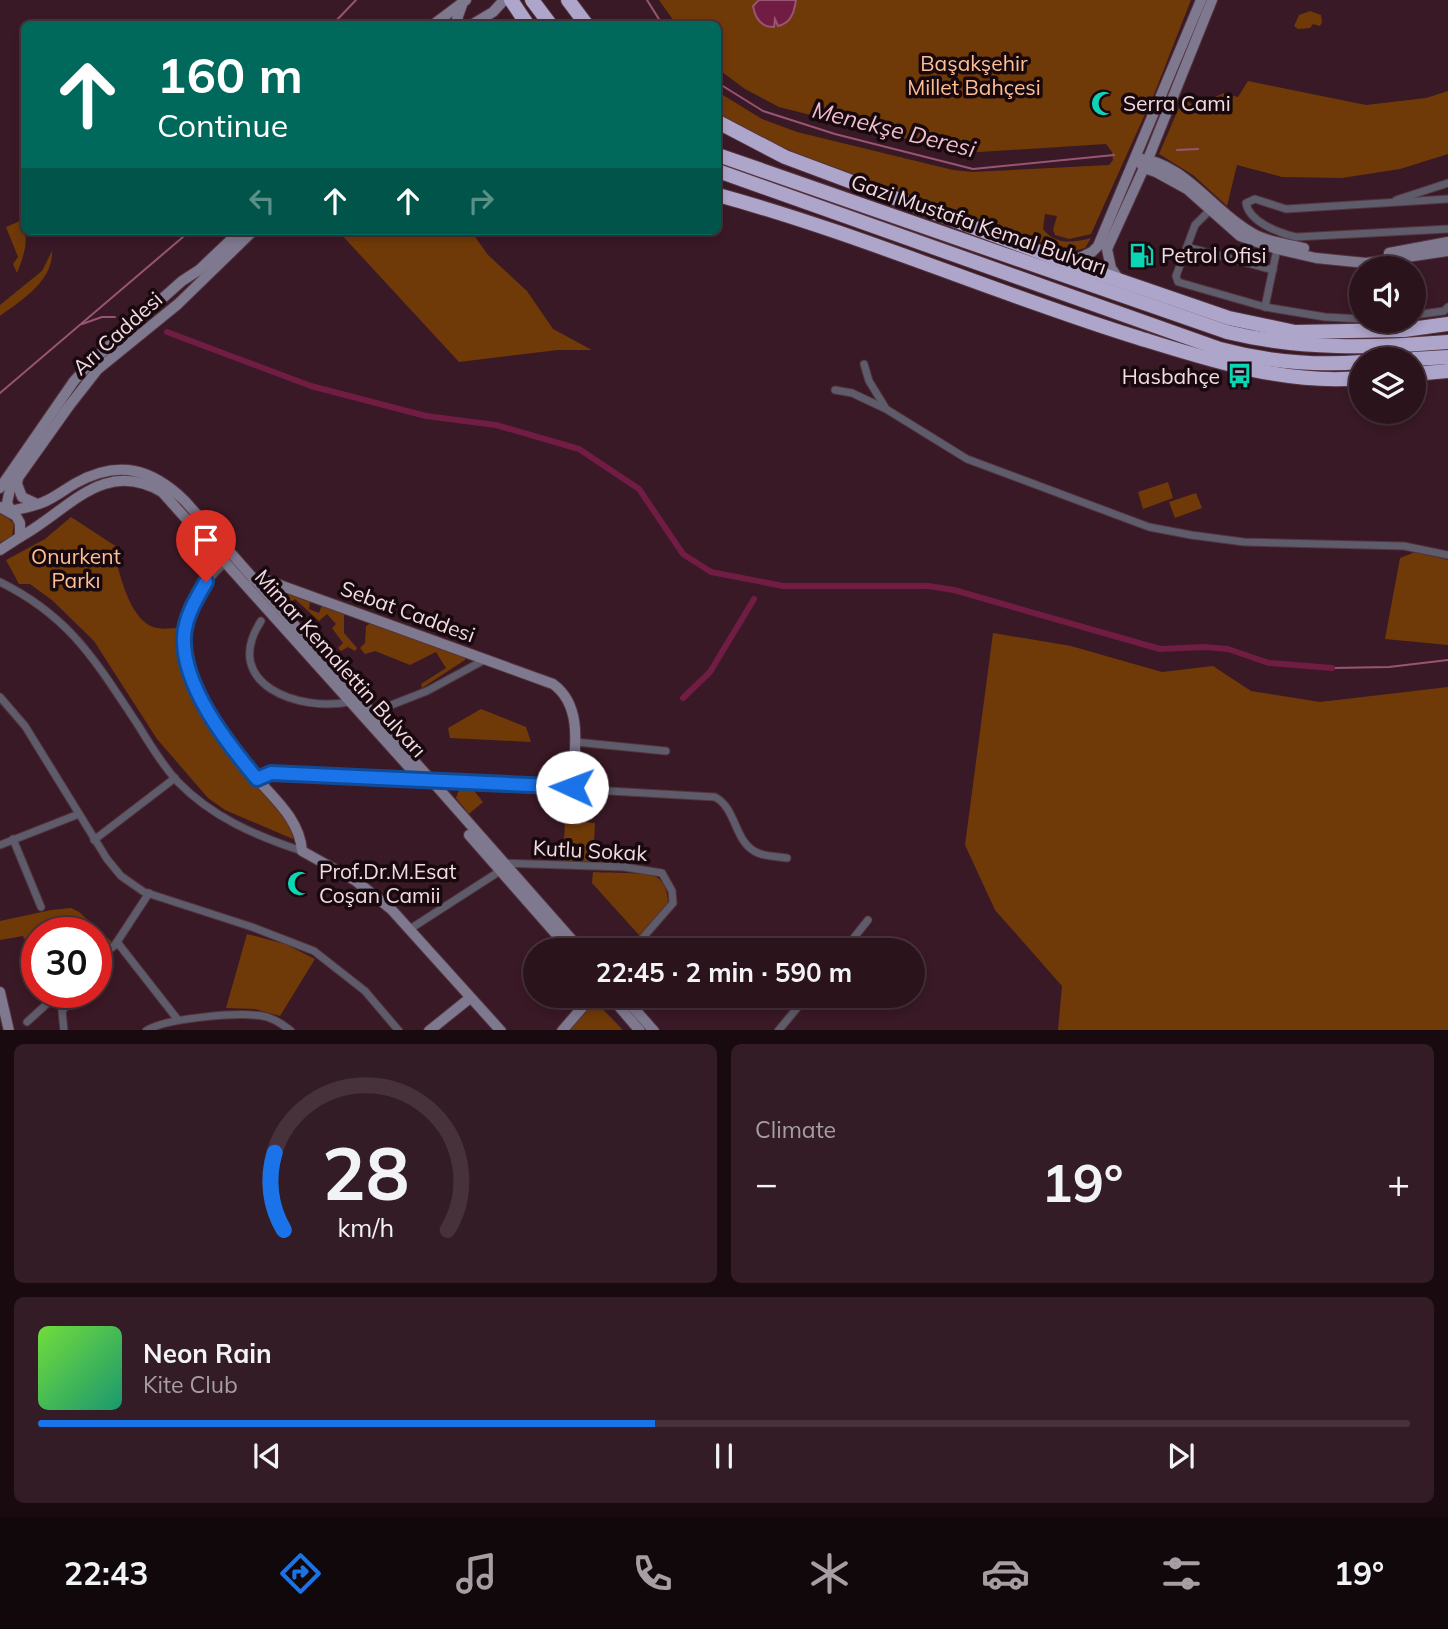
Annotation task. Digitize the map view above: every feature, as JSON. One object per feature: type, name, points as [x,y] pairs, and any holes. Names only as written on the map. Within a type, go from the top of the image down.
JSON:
[{"type":"highway","points":[[511,0],[525,21]]},
{"type":"highway","points":[[531,0],[548,21]]},
{"type":"highway","points":[[568,0],[584,21]]},
{"type":"highway","points":[[721,124],[785,157],[1069,263],[1229,318],[1295,332],[1404,330],[1448,324]]},
{"type":"highway","name":"Gazi Mustafa Kemal Bulvarı","points":[[721,156],[1227,332],[1284,343],[1325,346],[1393,346],[1448,342]]},
{"type":"highway","name":"Gazi Mustafa Kemal Bulvarı","points":[[721,172],[1220,349],[1256,359],[1328,365],[1349,363]]},
{"type":"highway","points":[[794,182],[863,198],[1069,263]]},
{"type":"highway","points":[[721,189],[760,206],[1080,320],[1213,361],[1300,377],[1349,379]]},
{"type":"highway","points":[[721,196],[760,206]]},
{"type":"highway","points":[[1007,292],[1177,341],[1220,349]]},
{"type":"highway","points":[[1426,358],[1448,356]]},
{"type":"highway","points":[[1426,373],[1448,372]]},
{"type":"main road","points":[[478,21],[493,12],[504,0]]},
{"type":"main road","points":[[1069,263],[1092,252],[1098,246],[1201,0]]},
{"type":"main road","points":[[1120,281],[1111,268],[1107,249],[1146,163],[1212,0]]},
{"type":"main road","points":[[438,21],[464,2]]},
{"type":"main road","points":[[458,21],[464,2]]},
{"type":"main road","points":[[1136,158],[1188,180],[1241,227],[1257,236],[1321,253],[1366,256],[1448,243]]},
{"type":"main road","points":[[1146,163],[1156,172],[1186,188],[1240,236],[1277,250],[1316,258],[1366,263],[1448,251]]},
{"type":"main road","name":"Arı Caddesi","points":[[0,488],[74,381],[92,361],[236,235]]},
{"type":"main road","name":"Arı Caddesi","points":[[6,509],[8,496],[18,478],[99,369],[178,304],[249,235]]},
{"type":"main road","points":[[6,509],[37,504],[95,474],[121,470],[147,474],[163,482],[180,496],[254,580],[365,714],[501,867],[560,938]]},
{"type":"main road","points":[[18,478],[17,485],[22,497],[37,504]]},
{"type":"main road","name":"Mimar Kemalettin Bulvarı","points":[[2,549],[101,484],[122,480],[140,481],[167,497],[349,702],[365,714]]},
{"type":"main road","points":[[6,509],[20,523],[20,537]]},
{"type":"main road","name":"Sebat Caddesi","points":[[254,580],[263,579],[548,682],[558,688],[567,699],[573,716],[575,742]]},
{"type":"main road","points":[[572,787],[575,742]]},
{"type":"main road","points":[[425,780],[271,773],[257,779],[281,804],[296,828],[302,851],[356,881],[391,909],[500,1030]]},
{"type":"main road","points":[[501,867],[569,938]]},
{"type":"main road","points":[[0,992],[10,1030]]},
{"type":"main road","points":[[430,1030],[470,998]]},
{"type":"main road","points":[[563,1030],[582,1008]]},
{"type":"main road","points":[[620,1008],[639,1030]]},
{"type":"main road","points":[[634,1008],[653,1030]]},
{"type":"street","points":[[1389,202],[1448,183]]},
{"type":"street","points":[[1448,199],[1286,209],[1265,201],[1247,201],[1248,212],[1280,232],[1296,237],[1448,229]]},
{"type":"street","points":[[1210,210],[1195,225],[1176,276],[1178,282],[1265,307],[1349,318]]},
{"type":"street","points":[[1257,236],[1262,222]]},
{"type":"street","points":[[1187,247],[1273,271]]},
{"type":"street","points":[[1265,307],[1277,250]]},
{"type":"street","points":[[1426,313],[1444,311],[1448,307]]},
{"type":"street","points":[[864,364],[869,381],[886,409]]},
{"type":"street","points":[[835,390],[852,393],[886,409],[967,459],[1149,527],[1191,536],[1244,542],[1404,546],[1448,555]]},
{"type":"street","points":[[226,562],[206,582],[191,611],[184,637],[187,664],[210,714],[257,779]]},
{"type":"street","points":[[0,582],[50,612],[93,657],[175,778],[214,812],[257,836],[302,851]]},
{"type":"street","points":[[261,621],[251,641],[250,650],[256,676],[264,687],[284,696],[324,705],[349,702]]},
{"type":"street","points":[[365,714],[427,691],[485,659]]},
{"type":"street","points":[[0,697],[25,726],[94,840],[121,876],[135,887],[149,893],[314,951],[365,991],[398,1030]]},
{"type":"street","points":[[575,742],[666,751]]},
{"type":"street","points":[[94,840],[175,778]]},
{"type":"street","points":[[425,780],[715,797],[726,806],[746,844],[761,854],[787,858]]},
{"type":"street","points":[[0,845],[79,814]]},
{"type":"street","points":[[13,839],[41,907]]},
{"type":"street","points":[[410,929],[501,867]]},
{"type":"street","name":"Kutlu Sokak","points":[[501,867],[624,867],[662,873],[672,891],[673,903],[642,938]]},
{"type":"street","points":[[112,947],[149,893]]},
{"type":"street","points":[[853,938],[867,920]]},
{"type":"street","points":[[117,942],[178,1020]]},
{"type":"street","points":[[27,1022],[42,1008]]},
{"type":"street","points":[[64,1008],[62,1011],[64,1030]]},
{"type":"street","points":[[779,1030],[797,1008]]},
{"type":"street","points":[[148,1030],[178,1020],[258,1016],[275,1021],[289,1030]]},
{"type":"green space","name":"Başakşehir Millet Bahçesi","points":[[659,0],[1191,0],[1155,92],[1091,234],[1069,239],[1055,235],[1053,230],[1057,216],[1045,214],[1043,229],[1053,238],[1071,242],[1091,238],[1085,248],[1069,252],[800,155],[756,135],[721,115],[721,94],[762,119],[797,132],[953,170],[972,172],[1109,165],[1113,160],[1112,152],[1106,144],[963,153],[779,107],[745,89],[721,71],[721,21],[674,21]]},
{"type":"green space","points":[[1310,11],[1321,15],[1320,26],[1313,24],[1310,28],[1298,29],[1294,26],[1299,15]]},
{"type":"green space","points":[[1248,81],[1366,105],[1426,98],[1448,91],[1448,154],[1400,169],[1342,178],[1282,177],[1237,165],[1227,206],[1193,175],[1159,154],[1183,98],[1194,106],[1224,93],[1238,97]]},
{"type":"green space","points":[[20,221],[21,235],[25,235],[24,253],[17,273],[13,264],[18,257],[6,227]]},
{"type":"green space","points":[[342,235],[474,235],[488,255],[527,291],[553,329],[592,350],[558,350],[459,362]]},
{"type":"green space","points":[[52,251],[51,262],[42,281],[0,316],[0,305],[42,271]]},
{"type":"green space","points":[[1168,482],[1173,498],[1143,509],[1138,492]]},
{"type":"green space","points":[[1196,493],[1202,508],[1175,518],[1169,502]]},
{"type":"green space","points":[[0,514],[14,524],[12,537],[0,542]]},
{"type":"green space","name":"Onurkent Parkı","points":[[71,517],[117,547],[114,553],[123,583],[138,615],[156,628],[181,628],[177,655],[189,691],[223,744],[285,818],[293,839],[225,810],[208,798],[157,739],[94,641],[53,601],[30,584],[19,584],[6,560],[45,539]]},
{"type":"green space","points":[[1415,552],[1448,560],[1448,645],[1385,639],[1400,558]]},
{"type":"green space","points":[[272,588],[310,602],[309,609],[319,613],[322,605],[344,613],[344,633],[357,648],[355,651],[348,647],[341,651],[338,648],[343,643],[332,628],[336,624],[327,614],[319,621],[295,599],[284,608],[270,595]]},
{"type":"green space","points":[[371,623],[465,657],[465,660],[422,688],[421,684],[446,668],[436,652],[410,665],[375,651],[365,654],[360,648],[365,643],[366,626]]},
{"type":"green space","points":[[993,633],[1071,646],[1162,672],[1213,666],[1251,691],[1320,702],[1448,687],[1448,1030],[1058,1030],[1062,986],[995,910],[965,845]]},
{"type":"green space","points":[[481,709],[526,727],[531,742],[450,738],[448,728]]},
{"type":"green space","points":[[460,787],[471,787],[483,802],[469,814],[456,798]]},
{"type":"green space","points":[[565,821],[595,823],[593,862],[563,861]]},
{"type":"green space","points":[[593,872],[654,876],[663,884],[668,904],[639,935],[592,883]]},
{"type":"green space","points":[[71,908],[84,917],[21,917],[21,936],[0,940],[0,921],[51,910]]},
{"type":"green space","points":[[247,934],[285,944],[315,959],[280,1016],[255,1009],[226,1008]]},
{"type":"green space","points":[[587,1008],[602,1008],[623,1030],[567,1030]]},
{"type":"shaded area","points":[[759,0],[796,0],[789,20],[778,26],[775,19],[774,27],[762,24],[757,18],[753,6]]},
{"type":"waterway","name":"Menekşe Deresi","points":[[336,21],[356,0]]},
{"type":"waterway","name":"Menekşe Deresi","points":[[647,0],[660,21]]},
{"type":"waterway","name":"Menekşe Deresi","points":[[721,85],[763,111],[835,134],[973,169],[1114,155]]},
{"type":"waterway","name":"Menekşe Deresi","points":[[1177,150],[1198,149]]},
{"type":"waterway","name":"Menekşe Deresi","points":[[0,393],[185,235]]},
{"type":"waterway","points":[[82,324],[102,317],[115,317]]},
{"type":"waterway","points":[[167,332],[311,386],[426,416],[496,425],[579,449],[639,489],[683,554],[711,572],[783,586],[928,586],[954,590],[1160,649],[1228,649],[1269,663],[1332,668]]},
{"type":"waterway","points":[[683,698],[710,672],[754,599]]},
{"type":"waterway","points":[[1332,668],[1389,667],[1448,660]]},
{"type":"place","name":"Serra Cami","points":[[1103,103]]},
{"type":"place","name":"Petrol Ofisi","points":[[1141,255]]},
{"type":"place","name":"Hasbahçe","points":[[1240,376]]},
{"type":"place","name":"Prof.Dr.M.Esat Coşan Camii","points":[[299,883]]},
{"type":"route","points":[[206,582],[188,619],[184,637],[187,664],[210,714],[257,779],[271,773],[572,787]]}]
